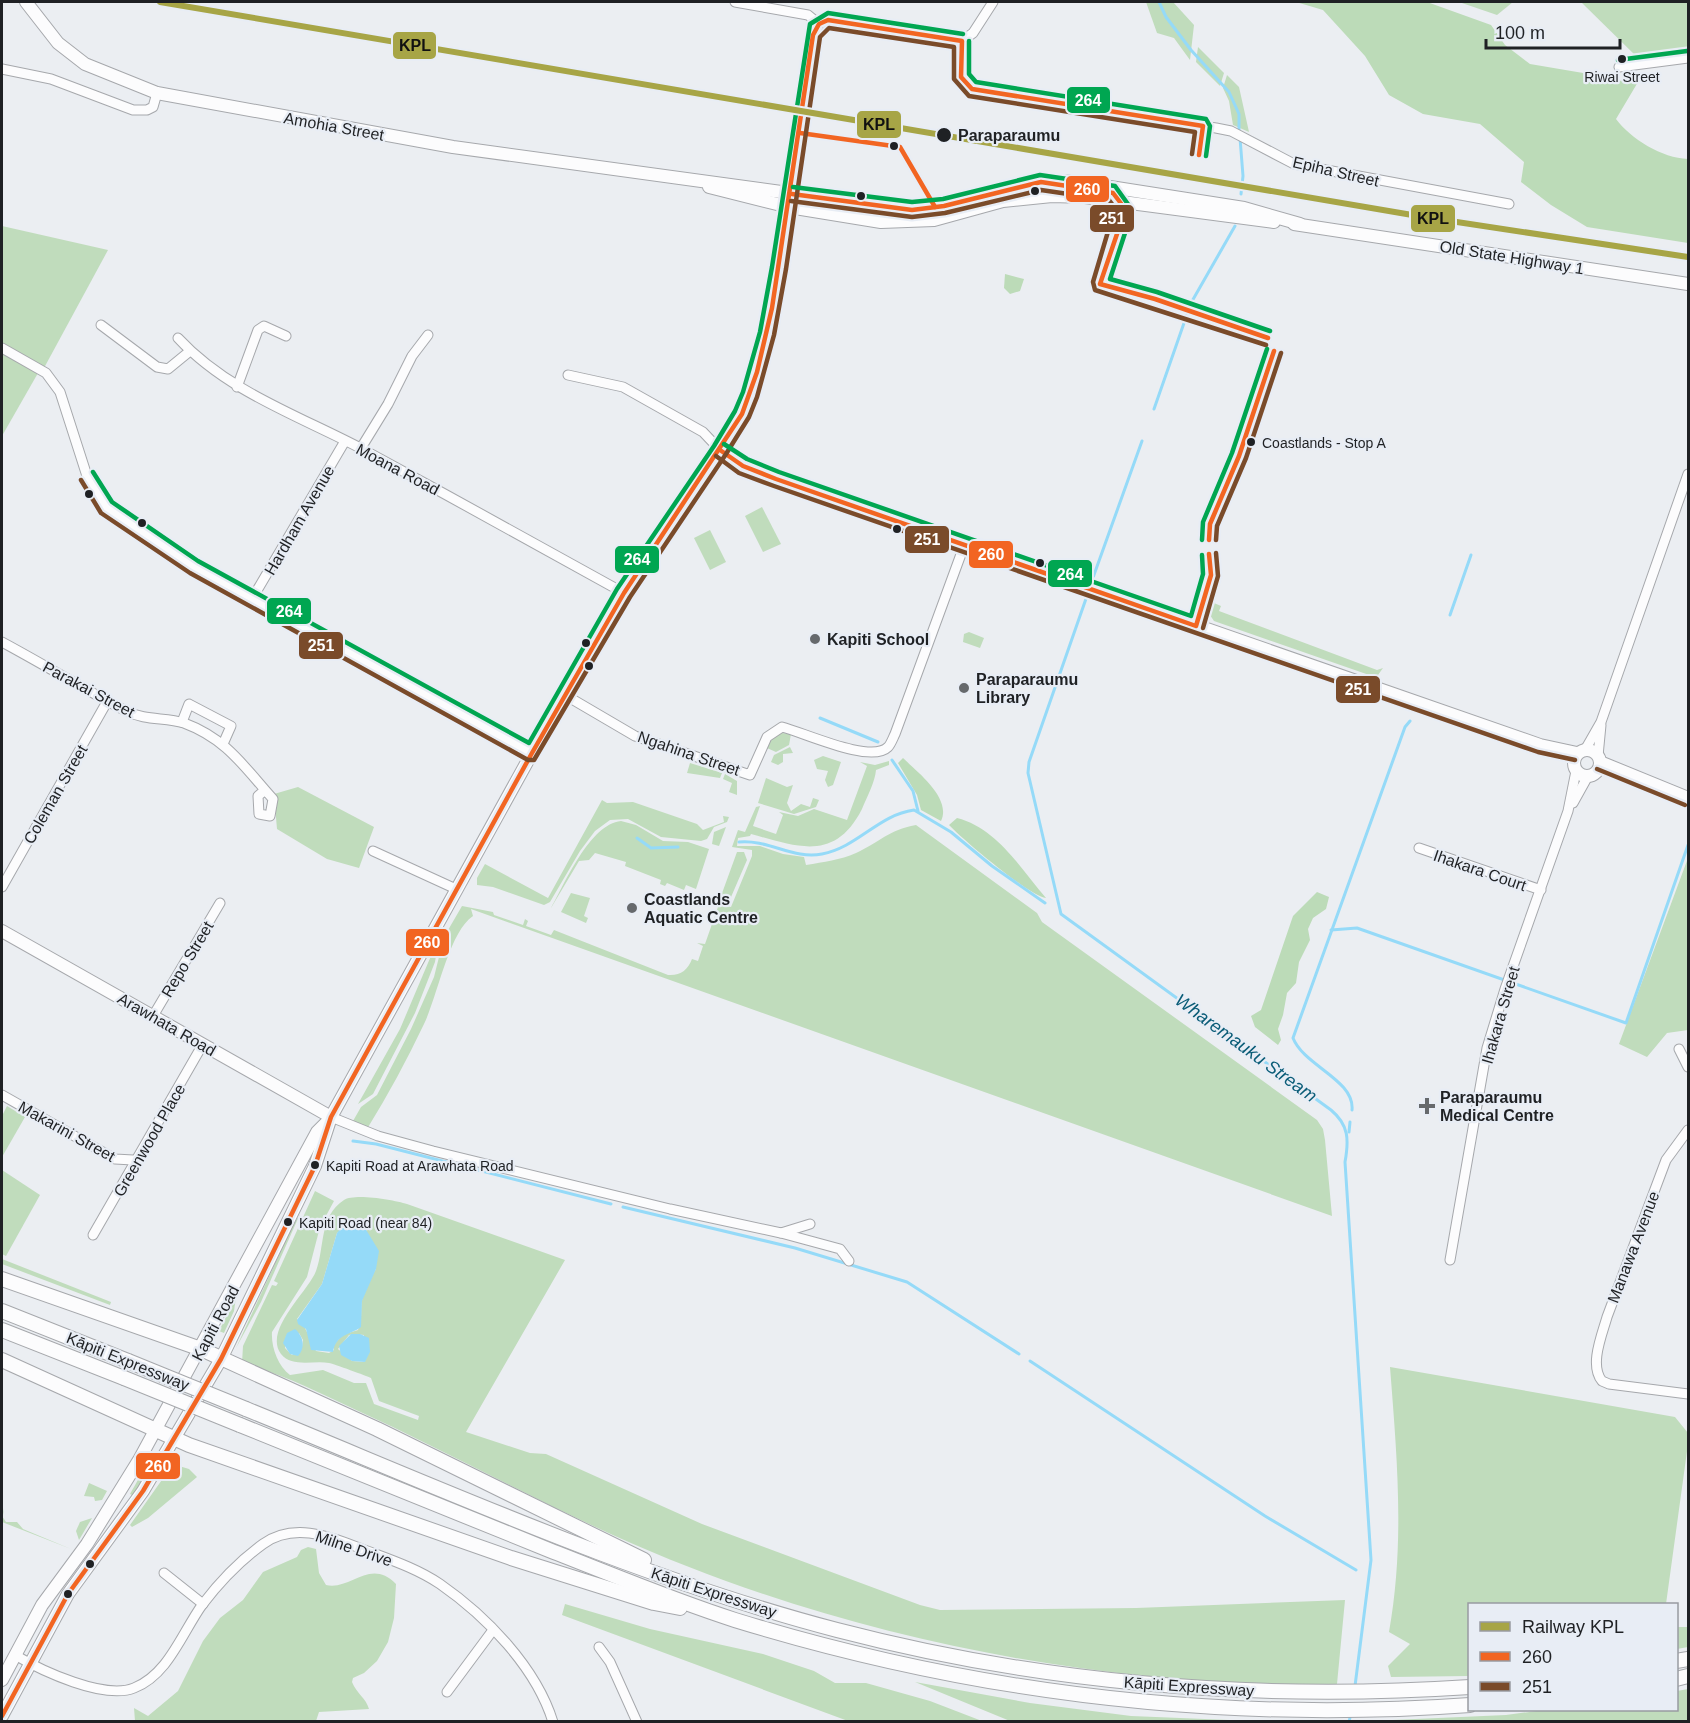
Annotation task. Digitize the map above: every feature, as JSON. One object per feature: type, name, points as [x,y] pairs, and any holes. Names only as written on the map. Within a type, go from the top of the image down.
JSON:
[{"type":"highway","points":[[2,1279],[201,1349],[377,1429],[708,1591]]},
{"type":"highway","name":"Kāpiti Expressway","points":[[2,1311],[642,1568],[708,1591],[836,1630],[957,1659],[1052,1674],[1178,1688],[1309,1693],[1468,1687]]},
{"type":"highway","name":"Kāpiti Expressway","points":[[2,1330],[649,1589],[732,1619],[834,1649],[957,1677],[1050,1692],[1181,1706],[1308,1711],[1404,1710],[1468,1705]]},
{"type":"highway","points":[[2,1360],[176,1440],[511,1558],[654,1603],[732,1619]]},
{"type":"main road","name":"Amohia Street","points":[[26,2],[58,43],[85,64],[157,93],[453,147],[682,177],[884,208],[919,209],[951,204],[1018,186],[1048,182]]},
{"type":"main road","name":"Amohia Street","points":[[682,177],[729,194],[789,207],[857,219],[902,223],[945,218],[1024,198],[1077,196],[1122,202]]},
{"type":"main road","name":"Old State Highway 1","points":[[1048,182],[1096,184],[1300,224],[1689,284]]},
{"type":"main road","name":"Kapiti Road","points":[[2,1715],[68,1594],[143,1491],[176,1440],[221,1359],[315,1166],[332,1117],[456,889],[624,593],[742,414],[753,385],[767,334],[792,194]]},
{"type":"main road","name":"Old State Highway 1","points":[[1122,202],[1238,213]]},
{"type":"main road","points":[[720,450],[743,466],[765,475],[1689,798]]},
{"type":"main road","name":"Arawhata Road","points":[[2,931],[332,1117]]},
{"type":"main road","name":"Kapiti Road","points":[[2,1680],[42,1605],[98,1528],[201,1349],[317,1132],[332,1117]]},
{"type":"street","points":[[735,2],[808,15],[819,24],[828,20],[962,41],[973,33],[993,2]]},
{"type":"street","name":"Kapiti Road","points":[[792,194],[813,35],[819,24]]},
{"type":"street","name":"Epiha Street","points":[[962,41],[961,76],[972,89],[1231,131],[1294,164],[1321,171],[1509,204]]},
{"type":"street","points":[[1619,67],[1689,58]]},
{"type":"street","points":[[2,69],[51,79],[133,110],[147,110],[153,107],[157,93]]},
{"type":"street","points":[[101,325],[157,367],[168,369],[190,351]]},
{"type":"street","points":[[237,387],[258,330],[264,326],[286,336]]},
{"type":"street","points":[[361,448],[388,404],[412,356],[428,335]]},
{"type":"street","name":"Moana Road","points":[[178,338],[190,351],[237,387],[361,448],[624,593]]},
{"type":"street","points":[[2,348],[46,373],[60,392],[87,476],[106,507],[194,567],[532,753]]},
{"type":"street","points":[[568,375],[623,387],[703,432],[720,450]]},
{"type":"street","name":"Hardham Avenue","points":[[252,598],[345,441]]},
{"type":"street","name":"Ihakara Street","points":[[1450,1260],[1487,1048],[1505,989],[1689,474]]},
{"type":"street","name":"Ngahina Street","points":[[565,695],[635,736],[750,775],[767,737],[782,728],[864,753],[879,752],[890,746],[964,546]]},
{"type":"street","name":"Parakai Street","points":[[2,642],[127,712],[150,720],[182,723],[223,744],[265,790]]},
{"type":"street","name":"Coleman Street","points":[[2,887],[108,700]]},
{"type":"street","points":[[182,723],[189,704],[231,726],[223,744]]},
{"type":"street","name":"Ihakara Street","points":[[1587,763],[1601,722]]},
{"type":"street","name":"Ihakara Court","points":[[1419,848],[1541,890]]},
{"type":"street","points":[[373,850],[456,889]]},
{"type":"street","name":"Repo Street","points":[[153,1016],[220,903]]},
{"type":"street","name":"Greenwood Place","points":[[93,1234],[203,1044]]},
{"type":"street","points":[[1679,1049],[1689,1067]]},
{"type":"street","name":"Makarini Street","points":[[2,1095],[115,1158],[134,1160]]},
{"type":"street","points":[[332,1117],[378,1136],[434,1151],[840,1249],[849,1261]]},
{"type":"street","name":"Manawa Avenue","points":[[1689,1130],[1666,1160],[1607,1317],[1599,1343],[1596,1371],[1602,1381],[1609,1384],[1689,1394]]},
{"type":"street","points":[[781,1233],[810,1224]]},
{"type":"street","name":"Milne Drive","points":[[15,1655],[30,1664],[110,1692],[131,1689],[155,1675],[203,1604],[263,1544],[288,1532],[300,1532],[344,1542],[417,1571],[440,1584],[493,1630],[526,1665],[548,1705],[553,1722]]},
{"type":"street","points":[[164,1573],[203,1604]]},
{"type":"street","points":[[447,1692],[493,1630]]},
{"type":"street","points":[[599,1647],[610,1662],[637,1722]]},
{"type":"green space","points":[[1146,2],[1173,2],[1194,25],[1190,60],[1174,38],[1157,33]]},
{"type":"green space","points":[[1296,2],[1427,2],[1491,25],[1505,45],[1530,64],[1589,74],[1614,82],[1641,77],[1616,119],[1630,134],[1648,146],[1668,155],[1688,159],[1688,243],[1587,227],[1551,205],[1521,182],[1524,162],[1480,124],[1423,114],[1389,95],[1365,56],[1323,10]]},
{"type":"green space","points":[[1459,2],[1513,2],[1497,15]]},
{"type":"green space","points":[[1581,2],[1688,2],[1688,52],[1638,58]]},
{"type":"green space","points":[[1198,47],[1224,73],[1220,86],[1196,62]]},
{"type":"green space","points":[[1227,75],[1239,87],[1249,132],[1233,125],[1229,101],[1223,88]]},
{"type":"green space","points":[[2,226],[108,250],[44,368],[2,345]]},
{"type":"green space","points":[[1005,274],[1024,279],[1020,291],[1010,294],[1004,288]]},
{"type":"green space","points":[[2,354],[38,373],[2,436]]},
{"type":"green space","points":[[762,507],[781,544],[763,552],[745,516]]},
{"type":"green space","points":[[710,530],[726,562],[710,570],[694,538]]},
{"type":"green space","points":[[1219,584],[1214,603],[1221,606],[1219,611],[1377,670],[1383,668],[1378,675],[1372,676],[1214,621],[1208,612]]},
{"type":"green space","points":[[969,632],[984,638],[980,648],[963,642],[964,634]]},
{"type":"green space","points":[[782,733],[791,734],[789,745],[776,752],[767,748],[773,737]]},
{"type":"green space","points":[[790,747],[793,753],[783,754],[783,762],[778,765],[771,762],[774,755]]},
{"type":"green space","points":[[823,756],[841,762],[833,785],[828,787],[825,780],[828,771],[817,769],[814,760]]},
{"type":"green space","points":[[903,758],[938,795],[942,803],[941,821],[921,810],[917,795],[898,763]]},
{"type":"green space","points":[[889,761],[889,765],[876,770],[862,809],[851,826],[840,837],[827,844],[800,846],[751,834],[738,838],[737,846],[760,846],[783,854],[804,857],[806,865],[850,855],[891,833],[916,825],[1037,913],[1042,922],[1317,1120],[1323,1129],[1325,1140],[1332,1216],[471,909],[473,916],[457,936],[424,1024],[390,1090],[367,1129],[353,1121],[361,1107],[377,1095],[411,1029],[434,977],[444,937],[462,906],[493,912],[494,915],[523,925],[525,919],[528,921],[526,926],[551,935],[554,930],[668,975],[680,973],[686,969],[692,959],[698,961],[703,946],[697,943],[705,944],[719,904],[731,907],[752,856],[752,850],[732,847],[738,830],[745,832],[756,807],[760,806],[753,826],[776,834],[783,815],[779,812],[798,816],[814,809],[847,820],[867,766],[860,762],[875,765]]},
{"type":"green space","points":[[690,763],[722,773],[720,778],[687,773]]},
{"type":"green space","points":[[725,774],[737,781],[737,795],[729,792],[732,783],[723,779]]},
{"type":"green space","points":[[766,778],[787,787],[793,785],[787,803],[791,811],[801,804],[810,807],[813,798],[819,800],[816,807],[794,814],[758,803]]},
{"type":"green space","points":[[298,787],[374,827],[359,868],[327,859],[277,829],[274,794]]},
{"type":"green space","points":[[602,800],[607,803],[633,802],[697,824],[703,830],[724,822],[723,816],[729,817],[727,822],[714,827],[707,839],[701,841],[661,837],[628,819],[610,820],[595,831],[580,851],[550,902],[544,905],[493,887],[477,885],[477,878],[485,864],[548,898]]},
{"type":"green space","points":[[957,818],[971,823],[996,840],[1046,898],[1012,878],[949,825]]},
{"type":"green space","points":[[621,821],[636,825],[663,841],[688,842],[709,849],[696,889],[686,885],[684,890],[667,883],[665,886],[660,884],[661,880],[625,866],[626,862],[595,853],[589,860],[579,861],[551,908],[571,870],[589,843],[599,832]]},
{"type":"green space","points":[[726,827],[719,846],[712,844],[714,832]]},
{"type":"green space","points":[[737,852],[744,852],[747,860],[728,904],[720,901],[714,895],[721,896]]},
{"type":"green space","points":[[1688,858],[1688,1030],[1667,1033],[1647,1057],[1619,1044]]},
{"type":"green space","points":[[1317,892],[1329,897],[1326,909],[1313,918],[1308,929],[1310,940],[1299,962],[1296,983],[1287,993],[1278,1029],[1281,1040],[1278,1045],[1255,1027],[1251,1016],[1261,1010],[1293,916]]},
{"type":"green space","points":[[571,893],[590,898],[584,916],[588,918],[586,923],[561,912]]},
{"type":"green space","points":[[439,937],[435,962],[415,1013],[373,1094],[358,1104],[400,1029]]},
{"type":"green space","points":[[7,1106],[25,1117],[2,1157],[2,1116]]},
{"type":"green space","points":[[2,1170],[40,1195],[6,1256],[2,1254]]},
{"type":"green space","points":[[315,1191],[334,1201],[320,1227],[307,1277],[272,1332],[276,1356],[290,1375],[323,1370],[354,1383],[366,1383],[374,1404],[418,1420],[419,1416],[379,1401],[371,1378],[329,1363],[291,1361],[281,1354],[277,1344],[282,1323],[316,1271],[324,1232],[330,1214],[336,1207],[344,1200],[357,1197],[401,1202],[565,1260],[466,1432],[530,1453],[546,1454],[702,1524],[920,1605],[940,1610],[1136,1608],[1345,1600],[1337,1684],[1245,1683],[1153,1677],[1060,1665],[968,1649],[877,1628],[787,1602],[700,1571],[582,1521],[420,1440],[313,1390],[242,1363],[243,1346],[272,1285],[276,1286],[278,1283],[274,1281]],"holes":[[[351,1225],[358,1225],[376,1269],[364,1292],[358,1330],[342,1335],[333,1346],[334,1350],[329,1353],[316,1351],[304,1326],[297,1319],[322,1284],[337,1233]],[[299,1333],[303,1340],[302,1347],[292,1355],[285,1348],[286,1336]],[[349,1335],[364,1335],[365,1362],[352,1361],[338,1349]]]},
{"type":"green space","points":[[300,1214],[261,1302],[236,1348],[292,1227]]},
{"type":"green space","points":[[2,1259],[111,1302],[110,1305],[2,1264]]},
{"type":"green space","points":[[236,1297],[234,1311],[224,1333],[219,1331]]},
{"type":"green space","points":[[1390,1367],[1675,1417],[1688,1433],[1688,1444],[1666,1603],[1468,1603],[1468,1676],[1391,1677],[1388,1666],[1410,1644],[1389,1632],[1397,1565],[1397,1467]]},
{"type":"green space","points":[[151,1457],[156,1459],[134,1496],[130,1494]]},
{"type":"green space","points":[[176,1460],[179,1460],[179,1466],[189,1469],[197,1477],[148,1518],[132,1527],[130,1525]]},
{"type":"green space","points":[[89,1483],[107,1491],[102,1500],[95,1501],[94,1497],[84,1496]]},
{"type":"green space","points":[[3,1517],[6,1522],[17,1522],[23,1529],[71,1549],[2,1522]]},
{"type":"green space","points":[[92,1518],[79,1540],[76,1531],[80,1522]]},
{"type":"green space","points":[[308,1547],[316,1549],[319,1573],[326,1585],[343,1584],[369,1574],[387,1577],[396,1584],[394,1618],[388,1642],[377,1661],[364,1673],[353,1678],[352,1682],[369,1709],[319,1712],[316,1721],[135,1721],[134,1708],[148,1716],[178,1691],[203,1641],[220,1618],[243,1600],[263,1572],[297,1557],[301,1550]]},
{"type":"green space","points":[[565,1604],[650,1629],[763,1654],[814,1671],[835,1683],[866,1683],[930,1701],[982,1721],[848,1721],[562,1615]]},
{"type":"green space","points":[[1678,1627],[1688,1627],[1688,1647],[1678,1649]]},
{"type":"green space","points":[[915,1682],[1030,1703],[1131,1716],[1254,1721],[1010,1721]]},
{"type":"green space","points":[[1688,1689],[1688,1721],[1370,1721],[1506,1715],[1536,1711],[1678,1711],[1678,1691]]},
{"type":"water","points":[[351,1224],[365,1228],[379,1251],[376,1269],[362,1301],[361,1327],[340,1338],[333,1352],[311,1350],[306,1329],[298,1324],[297,1320],[322,1284],[337,1233],[342,1227]]},
{"type":"water","points":[[295,1329],[302,1342],[302,1349],[298,1356],[290,1354],[283,1343],[287,1333]]},
{"type":"water","points":[[351,1334],[360,1334],[369,1338],[370,1352],[365,1362],[352,1361],[341,1355],[339,1346]]},
{"type":"waterway","name":"Wharemauku Stream","points":[[1159,2],[1166,17],[1191,50],[1229,92],[1239,114],[1239,132]]},
{"type":"waterway","name":"Wharemauku Stream","points":[[1240,138],[1243,176],[1241,194]]},
{"type":"waterway","name":"Wharemauku Stream","points":[[1154,409],[1191,303],[1235,226]]},
{"type":"waterway","name":"Wharemauku Stream","points":[[1090,586],[1142,441]]},
{"type":"waterway","points":[[1450,615],[1471,555]]},
{"type":"waterway","name":"Wharemauku Stream","points":[[1088,593],[1029,762],[1028,773],[1061,914],[1331,1110],[1341,1121],[1346,1133],[1345,1162],[1371,1560],[1355,1686]]},
{"type":"waterway","points":[[820,718],[878,742]]},
{"type":"waterway","points":[[1352,1110],[1351,1099],[1346,1090],[1307,1057],[1293,1038],[1405,727],[1410,721]]},
{"type":"waterway","points":[[892,760],[913,791],[918,811]]},
{"type":"waterway","points":[[739,842],[760,843],[801,854],[822,854],[846,845],[890,818],[914,810],[951,832],[992,866],[1045,903]]},
{"type":"waterway","points":[[637,838],[651,848],[678,847]]},
{"type":"waterway","points":[[1331,930],[1357,928],[1626,1023],[1688,845]]},
{"type":"waterway","points":[[1349,1132],[1350,1122]]},
{"type":"waterway","points":[[353,1141],[376,1144],[611,1204]]},
{"type":"waterway","points":[[623,1207],[795,1248],[907,1282],[1019,1354]]},
{"type":"waterway","points":[[1030,1361],[1265,1516],[1356,1570]]},
{"type":"waterway","name":"Wharemauku Stream","points":[[1349,1722],[1351,1713]]},
{"type":"rail line","name":"KPL","points":[[160,2],[1424,217],[1688,257]]},
{"type":"transit line","name":"264","points":[[93,472],[112,502],[198,561],[529,743],[617,589],[714,446],[735,411],[743,392],[760,332],[772,267],[810,24],[828,13],[963,34]]},
{"type":"transit line","name":"260","points":[[2,1716],[68,1594],[143,1491],[221,1359],[315,1166],[331,1117],[532,753],[624,593],[742,414],[757,372],[772,308],[813,35],[819,24],[828,20],[962,41],[961,77],[972,89],[1203,126],[1199,155]]},
{"type":"transit line","name":"251","points":[[81,480],[101,513],[190,573],[528,760],[534,760],[630,597],[749,417],[757,397],[774,335],[820,37],[829,28],[954,47],[954,79],[969,96],[1195,132],[1192,154]]},
{"type":"transit line","name":"264","points":[[969,41],[969,74],[976,82],[1206,119],[1210,126],[1206,156]]},
{"type":"transit line","name":"264","points":[[1618,60],[1687,51]]},
{"type":"transit line","name":"260","points":[[800,133],[900,147],[935,207]]},
{"type":"transit line","name":"264","points":[[793,187],[912,202],[943,199],[1040,175],[1115,186],[1130,207],[1125,233],[1110,279],[1157,292],[1270,331]]},
{"type":"transit line","name":"260","points":[[792,194],[912,210],[944,206],[1041,182],[1113,193],[1123,206],[1118,231],[1100,284],[1155,299],[1268,338]]},
{"type":"transit line","name":"251","points":[[791,201],[912,217],[945,213],[1041,190],[1109,200],[1115,208],[1093,282],[1095,290],[1266,345]]},
{"type":"transit line","name":"264","points":[[1202,540],[1203,522],[1232,453],[1267,349]]},
{"type":"transit line","name":"260","points":[[1209,540],[1210,524],[1239,456],[1274,351]]},
{"type":"transit line","name":"251","points":[[1216,540],[1217,526],[1246,458],[1281,353]]},
{"type":"transit line","name":"264","points":[[724,444],[747,459],[779,472],[1191,616],[1203,574],[1202,555]]},
{"type":"transit line","name":"260","points":[[720,450],[743,466],[776,479],[1196,626],[1211,575],[1209,554]]},
{"type":"transit line","name":"251","points":[[716,456],[739,473],[774,486],[1538,752],[1575,760]]},
{"type":"transit line","name":"251","points":[[1203,628],[1218,576],[1216,553]]},
{"type":"transit line","name":"251","points":[[1597,769],[1685,805]]},
{"type":"place","name":"Riwai Street","points":[[1622,59]]},
{"type":"place","name":"Paraparaumu","points":[[944,135]]},
{"type":"place","name":"Coastlands - Stop A","points":[[1251,442]]},
{"type":"place","name":"Kapiti School","points":[[815,639]]},
{"type":"place","name":"Paraparaumu Library","points":[[964,688]]},
{"type":"place","name":"Coastlands Aquatic Centre","points":[[632,908]]},
{"type":"place","name":"Paraparaumu Medical Centre","points":[[1427,1106]]},
{"type":"place","name":"Kapiti Road at Arawhata Road","points":[[315,1165]]},
{"type":"place","name":"Kapiti Road (near 84)","points":[[288,1222]]}]
